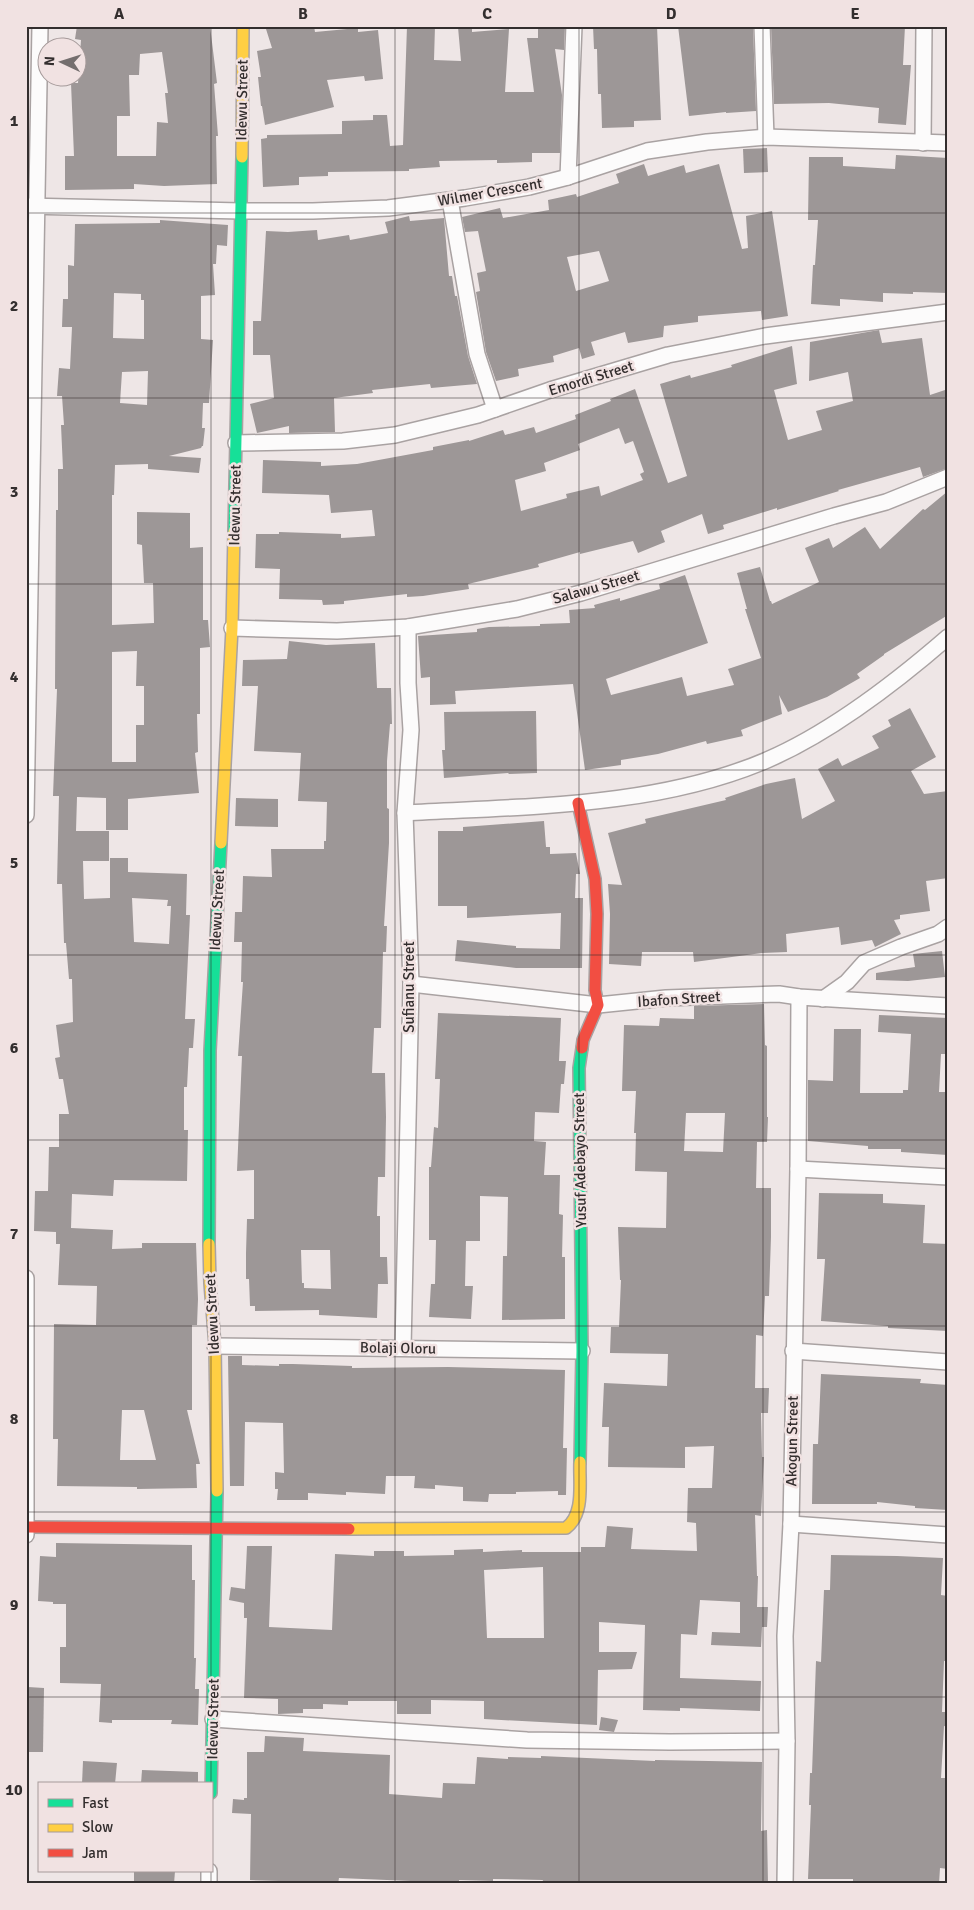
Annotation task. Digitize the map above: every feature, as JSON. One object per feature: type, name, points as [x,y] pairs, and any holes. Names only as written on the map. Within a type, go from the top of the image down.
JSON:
[{"type":"street","points":[[26,815],[32,206],[40,26]]},
{"type":"street","name":"Idewu Street","points":[[211,1782],[217,1527],[214,1346],[210,1283],[209,1215],[210,1051],[232,628],[243,26]]},
{"type":"street","points":[[568,177],[574,26]]},
{"type":"street","points":[[762,26],[766,137]]},
{"type":"street","points":[[923,143],[924,26]]},
{"type":"street","name":"Wilmer Crescent","points":[[32,206],[241,211],[314,211],[379,208],[450,200],[529,187],[568,177],[647,152],[708,142],[766,137],[948,143]]},
{"type":"street","points":[[450,200],[477,354],[495,409]]},
{"type":"street","name":"Emordi Street","points":[[236,443],[343,440],[395,435],[433,428],[550,390],[668,355],[765,336],[948,312]]},
{"type":"street","name":"Salawu Street","points":[[232,628],[337,631],[408,627],[517,609],[581,593],[816,521],[886,502],[948,477]]},
{"type":"street","name":"Sufianu Street","points":[[403,1348],[411,984],[405,813],[411,730],[408,683],[408,627]]},
{"type":"street","points":[[405,813],[578,803],[674,789],[725,775],[767,760],[839,720],[948,637]]},
{"type":"street","name":"Yusuf Adebayo Street","points":[[217,1527],[440,1530],[566,1528],[574,1522],[579,1508],[582,1351],[578,1068],[583,1040],[598,1005],[595,990],[597,914],[595,880],[578,803]]},
{"type":"street","points":[[823,998],[848,982],[864,963],[938,934],[948,927]]},
{"type":"street","name":"Ibafon Street","points":[[411,984],[598,1005],[666,998],[779,994],[799,997],[948,1006]]},
{"type":"street","name":"Akogun Street","points":[[785,1884],[787,1740],[785,1636],[791,1524],[798,1169],[799,997]]},
{"type":"street","points":[[798,1169],[948,1177]]},
{"type":"street","points":[[26,1278],[26,1530],[217,1527]]},
{"type":"street","name":"Bolaji Oloru","points":[[214,1346],[582,1351]]},
{"type":"street","points":[[793,1351],[948,1362]]},
{"type":"street","points":[[791,1524],[948,1535]]},
{"type":"street","points":[[214,1719],[527,1740],[670,1742],[787,1740]]},
{"type":"building","points":[[77,26],[210,26],[217,83],[214,84],[218,136],[216,136],[217,184],[164,186],[134,184],[134,189],[65,190],[65,156],[74,156],[71,88],[88,88],[88,38],[75,38]],"holes":[[[162,52],[168,93],[165,93],[168,123],[157,122],[156,156],[117,156],[117,116],[130,116],[129,75],[139,75],[140,54]]]},
{"type":"building","points":[[276,26],[314,26],[315,32],[358,28],[358,32],[378,30],[383,79],[365,81],[364,76],[327,80],[334,107],[265,125],[261,106],[258,77],[261,77],[257,51],[272,48],[266,29]]},
{"type":"building","points":[[407,26],[435,26],[434,60],[461,61],[458,27],[472,27],[472,32],[509,29],[505,92],[534,92],[527,38],[538,38],[538,26],[565,26],[564,50],[555,49],[562,95],[560,153],[532,153],[532,162],[497,163],[497,160],[439,161],[440,167],[409,169],[409,171],[328,172],[328,176],[299,177],[299,185],[263,187],[261,139],[267,138],[267,135],[342,134],[342,121],[373,120],[373,115],[387,115],[390,146],[403,145]]},
{"type":"building","points":[[593,26],[657,26],[661,120],[634,121],[634,127],[602,128],[601,94],[598,94],[597,49],[594,49]]},
{"type":"building","points":[[678,26],[753,26],[756,111],[689,116]]},
{"type":"building","points":[[771,26],[905,26],[903,65],[911,65],[906,125],[878,123],[879,108],[829,103],[774,104]]},
{"type":"building","points":[[767,148],[768,172],[744,173],[743,149]]},
{"type":"building","points":[[896,155],[948,158],[948,293],[883,293],[883,302],[840,299],[840,306],[811,304],[818,220],[808,220],[809,157],[843,157],[843,166],[895,169]]},
{"type":"building","points":[[644,164],[648,176],[684,165],[686,173],[719,164],[742,249],[748,248],[746,216],[772,211],[788,316],[762,320],[761,311],[698,316],[698,322],[664,326],[663,337],[628,343],[625,332],[591,342],[595,355],[582,359],[579,348],[553,356],[554,362],[518,369],[519,376],[496,381],[486,352],[476,292],[480,291],[477,273],[486,271],[478,231],[465,232],[462,217],[500,208],[503,218],[549,210],[548,200],[576,194],[577,197],[619,183],[616,174]],"holes":[[[599,251],[609,281],[576,291],[567,257]]]},
{"type":"building","points":[[409,216],[410,221],[444,218],[449,276],[452,276],[468,356],[477,384],[431,388],[430,384],[372,390],[373,393],[334,398],[335,432],[289,433],[289,426],[257,433],[250,404],[274,398],[270,355],[253,355],[253,321],[261,321],[266,231],[317,230],[318,240],[349,235],[350,240],[388,233],[385,222]]},
{"type":"building","points":[[160,220],[228,225],[227,246],[217,245],[216,264],[213,264],[215,295],[201,296],[201,339],[213,340],[209,403],[203,403],[202,428],[205,428],[203,446],[169,456],[201,458],[199,473],[148,469],[148,464],[115,465],[114,495],[112,495],[112,625],[154,623],[153,583],[144,583],[142,545],[137,544],[137,512],[190,513],[190,548],[203,547],[203,620],[208,620],[210,647],[200,648],[200,714],[197,714],[198,752],[195,753],[199,793],[128,799],[128,830],[106,830],[106,798],[77,797],[76,831],[109,831],[109,861],[83,861],[84,899],[110,898],[110,858],[128,858],[128,872],[187,874],[186,915],[190,915],[185,1019],[195,1019],[193,1048],[189,1048],[187,1087],[184,1087],[184,1130],[188,1130],[187,1181],[114,1180],[113,1196],[72,1194],[71,1228],[113,1230],[112,1249],[142,1248],[142,1243],[196,1243],[197,1325],[192,1325],[192,1410],[187,1410],[200,1464],[196,1464],[197,1488],[137,1489],[137,1487],[57,1486],[58,1439],[53,1439],[54,1324],[96,1325],[97,1286],[58,1285],[60,1244],[56,1244],[56,1232],[34,1231],[35,1191],[48,1191],[49,1147],[59,1147],[59,1114],[69,1114],[63,1079],[59,1079],[55,1058],[60,1057],[56,1025],[73,1022],[72,979],[69,979],[66,943],[64,943],[62,884],[57,884],[59,796],[53,796],[57,689],[55,689],[56,510],[58,510],[58,469],[63,469],[61,425],[64,425],[62,396],[57,396],[59,368],[70,369],[72,327],[62,327],[63,299],[68,299],[68,265],[74,266],[75,224],[160,223]],"holes":[[[114,293],[141,294],[141,300],[144,300],[144,339],[113,338]],[[148,371],[147,405],[120,403],[122,372]],[[137,651],[136,686],[144,686],[144,725],[136,725],[136,762],[112,762],[112,652]],[[132,898],[168,900],[167,906],[171,906],[169,944],[134,942]],[[122,1410],[144,1410],[156,1460],[120,1460]]]},
{"type":"building","points":[[879,330],[882,343],[922,338],[930,395],[948,389],[948,468],[923,477],[920,467],[723,525],[724,529],[708,534],[702,514],[661,531],[665,542],[638,553],[633,541],[580,554],[580,552],[538,564],[539,567],[468,584],[469,589],[423,596],[407,597],[407,594],[344,601],[344,604],[323,605],[322,600],[279,599],[280,569],[255,568],[256,534],[279,534],[279,532],[341,534],[341,538],[375,536],[372,510],[331,513],[329,495],[262,493],[263,460],[321,462],[321,466],[357,464],[433,450],[433,447],[469,441],[503,430],[505,435],[534,427],[536,433],[576,419],[575,415],[635,389],[668,483],[687,476],[660,384],[690,375],[691,378],[732,367],[731,365],[792,346],[797,384],[774,390],[788,440],[822,430],[816,411],[853,401],[848,372],[809,381],[810,342]],"holes":[[[619,428],[625,444],[633,441],[644,472],[640,474],[643,480],[601,496],[599,486],[566,494],[567,498],[521,511],[515,480],[546,471],[544,463],[580,450],[578,444]]]},
{"type":"building","points":[[948,491],[948,615],[884,654],[857,674],[860,678],[827,697],[788,712],[779,695],[782,714],[741,730],[743,736],[707,744],[706,741],[658,754],[621,760],[621,765],[585,770],[573,684],[455,691],[456,704],[430,705],[430,677],[421,678],[418,636],[477,632],[477,629],[489,627],[540,626],[540,624],[570,623],[569,610],[595,608],[594,605],[620,598],[620,601],[660,589],[659,584],[685,575],[708,643],[606,679],[611,695],[682,677],[687,696],[734,685],[728,669],[761,658],[745,609],[747,609],[737,573],[760,567],[772,604],[819,582],[805,548],[829,538],[833,548],[865,527],[880,549],[923,509],[925,510]]},
{"type":"building","points":[[289,641],[326,645],[375,643],[377,688],[391,688],[392,724],[390,724],[387,761],[389,843],[384,926],[387,926],[386,952],[383,952],[381,1028],[374,1028],[372,1073],[385,1073],[386,1117],[385,1177],[378,1177],[377,1216],[380,1216],[380,1257],[387,1257],[388,1284],[378,1284],[377,1318],[319,1315],[319,1310],[255,1311],[255,1306],[250,1306],[249,1279],[246,1279],[247,1219],[254,1219],[254,1170],[237,1171],[242,1056],[238,1056],[243,982],[241,982],[242,942],[234,942],[235,912],[242,912],[243,876],[272,877],[271,849],[324,849],[324,841],[326,841],[327,802],[298,801],[301,753],[254,751],[258,686],[242,686],[243,660],[287,659]],"holes":[[[301,1250],[330,1250],[331,1289],[304,1288],[304,1283],[302,1283]]]},
{"type":"building","points":[[910,708],[936,757],[911,771],[924,794],[948,791],[948,878],[926,881],[930,911],[900,915],[900,919],[894,920],[901,934],[875,947],[872,940],[841,945],[839,927],[786,934],[787,952],[762,953],[694,962],[693,952],[642,952],[641,966],[609,964],[610,914],[608,884],[622,885],[608,833],[646,823],[645,819],[726,800],[725,798],[766,784],[795,778],[802,819],[835,801],[818,769],[838,758],[842,766],[879,748],[872,736],[891,726],[888,720]]},
{"type":"building","points":[[536,711],[537,773],[508,773],[444,778],[442,750],[445,750],[444,712]]},
{"type":"building","points":[[236,798],[278,799],[278,827],[235,826]]},
{"type":"building","points":[[544,821],[546,847],[550,847],[550,854],[576,853],[580,874],[576,874],[575,898],[583,898],[582,968],[516,968],[455,961],[457,940],[516,946],[516,948],[560,949],[561,913],[467,918],[467,906],[438,906],[438,831],[463,831],[463,827]]},
{"type":"building","points":[[942,951],[945,977],[908,981],[876,980],[876,973],[915,967],[913,954]]},
{"type":"building","points":[[764,1004],[765,1045],[767,1046],[767,1142],[757,1142],[756,1188],[771,1188],[771,1237],[769,1296],[765,1296],[763,1336],[756,1335],[755,1388],[769,1388],[768,1413],[761,1413],[762,1457],[764,1457],[761,1516],[755,1515],[758,1576],[757,1607],[768,1607],[767,1627],[762,1627],[761,1647],[711,1645],[712,1632],[740,1633],[740,1602],[700,1600],[697,1635],[681,1634],[680,1678],[761,1681],[760,1711],[680,1708],[680,1711],[643,1710],[645,1625],[599,1622],[599,1652],[637,1652],[632,1669],[598,1670],[597,1725],[484,1719],[484,1701],[431,1700],[431,1714],[397,1714],[397,1701],[348,1701],[348,1705],[323,1704],[323,1709],[303,1709],[303,1713],[278,1714],[278,1699],[244,1698],[247,1618],[244,1618],[244,1603],[229,1600],[231,1587],[245,1589],[247,1546],[272,1546],[269,1627],[332,1630],[335,1554],[374,1556],[374,1551],[404,1551],[404,1556],[454,1555],[454,1550],[483,1549],[483,1552],[522,1550],[522,1552],[581,1552],[581,1547],[605,1547],[607,1526],[633,1528],[631,1549],[697,1551],[696,1523],[687,1522],[688,1488],[712,1488],[714,1446],[685,1447],[685,1468],[608,1467],[609,1427],[602,1427],[604,1383],[667,1386],[668,1354],[610,1353],[611,1327],[619,1327],[621,1280],[618,1227],[666,1228],[667,1172],[635,1171],[636,1091],[622,1091],[624,1025],[659,1026],[660,1018],[694,1019],[694,1006]],"holes":[[[686,1113],[725,1113],[723,1152],[684,1151]],[[543,1567],[544,1638],[487,1638],[484,1570]]]},
{"type":"building","points":[[438,1013],[561,1018],[559,1061],[566,1061],[564,1084],[561,1084],[559,1113],[535,1112],[534,1141],[546,1142],[544,1175],[560,1175],[559,1214],[563,1215],[562,1257],[565,1257],[565,1319],[502,1320],[503,1256],[507,1256],[508,1197],[480,1196],[480,1241],[466,1241],[465,1286],[473,1286],[471,1319],[429,1317],[431,1284],[435,1284],[436,1240],[429,1240],[429,1167],[431,1167],[434,1127],[438,1128],[440,1079],[435,1079]]},
{"type":"building","points":[[879,1015],[948,1018],[948,1054],[941,1054],[939,1092],[948,1092],[948,1155],[901,1152],[901,1149],[868,1149],[868,1146],[808,1141],[808,1080],[833,1081],[834,1029],[861,1029],[860,1093],[903,1093],[903,1090],[908,1090],[911,1034],[878,1032]]},
{"type":"building","points":[[819,1193],[883,1194],[883,1203],[925,1205],[923,1243],[948,1244],[948,1331],[888,1328],[888,1326],[821,1321],[825,1259],[817,1259]]},
{"type":"building","points":[[228,1356],[242,1356],[242,1365],[279,1366],[279,1364],[293,1364],[352,1366],[352,1368],[448,1367],[565,1370],[563,1448],[567,1448],[566,1495],[558,1495],[558,1491],[516,1492],[516,1494],[489,1494],[488,1502],[463,1501],[463,1487],[435,1485],[435,1489],[414,1488],[415,1476],[386,1476],[385,1494],[346,1492],[346,1495],[308,1493],[308,1500],[277,1500],[278,1489],[275,1489],[275,1472],[284,1473],[283,1423],[245,1422],[244,1486],[230,1486]]},
{"type":"building","points":[[821,1374],[921,1379],[920,1383],[948,1385],[948,1510],[915,1508],[915,1506],[877,1502],[877,1504],[812,1504],[813,1444],[818,1444]]},
{"type":"building","points":[[56,1543],[192,1545],[192,1580],[195,1580],[195,1689],[199,1689],[198,1725],[171,1724],[172,1720],[112,1720],[112,1723],[99,1722],[101,1684],[60,1683],[60,1647],[66,1647],[66,1604],[38,1601],[40,1556],[56,1557]]},
{"type":"building","points":[[831,1555],[943,1558],[941,1595],[948,1596],[948,1661],[944,1661],[942,1712],[948,1712],[948,1727],[944,1726],[941,1778],[948,1778],[948,1869],[940,1868],[939,1884],[863,1884],[853,1883],[853,1879],[808,1879],[811,1805],[809,1805],[810,1773],[812,1773],[816,1661],[821,1662],[824,1590],[830,1590]]},
{"type":"building","points":[[28,1687],[44,1688],[43,1752],[27,1752]]},
{"type":"building","points":[[601,1717],[618,1720],[614,1732],[599,1730]]},
{"type":"building","points":[[265,1736],[304,1738],[303,1751],[390,1755],[389,1794],[442,1798],[443,1783],[475,1784],[477,1757],[508,1759],[508,1757],[541,1758],[541,1756],[655,1761],[762,1762],[761,1831],[767,1830],[768,1884],[654,1884],[610,1881],[610,1884],[556,1884],[542,1883],[543,1880],[493,1879],[493,1881],[459,1880],[459,1883],[339,1878],[338,1884],[279,1884],[279,1881],[250,1880],[251,1814],[232,1813],[233,1799],[244,1800],[244,1798],[247,1798],[247,1752],[264,1752]]},
{"type":"building","points":[[83,1761],[117,1763],[115,1782],[82,1782]]},
{"type":"building","points":[[142,1770],[198,1772],[198,1782],[141,1782]]},
{"type":"building","points":[[134,1872],[175,1872],[174,1884],[134,1884]]},
{"type":"traffic: fast","points":[[234,532],[242,157]]},
{"type":"traffic: fast","points":[[209,1244],[210,1051],[221,843]]},
{"type":"traffic: fast","points":[[580,1462],[582,1351],[579,1068],[582,1048]]},
{"type":"traffic: fast","points":[[211,1782],[217,1491]]},
{"type":"traffic: slow","points":[[242,157],[243,26]]},
{"type":"traffic: slow","points":[[221,843],[232,628],[234,532]]},
{"type":"traffic: slow","points":[[209,1244],[215,1346],[217,1491]]},
{"type":"traffic: slow","points":[[349,1529],[566,1528],[572,1522],[579,1507],[580,1462]]},
{"type":"traffic: jam","points":[[578,803],[595,879],[597,914],[595,990],[598,1005],[583,1040],[582,1048]]},
{"type":"traffic: jam","points":[[26,1527],[349,1529]]}]
